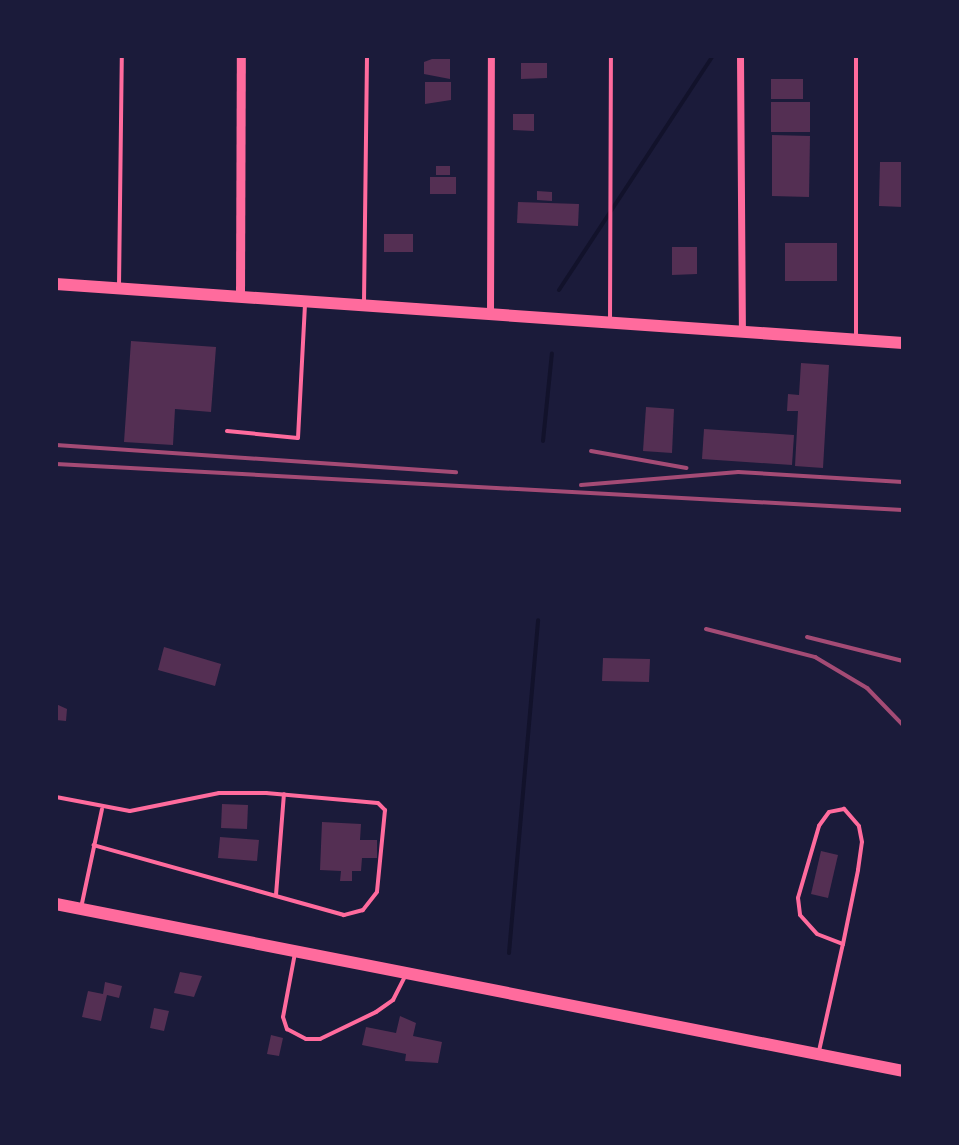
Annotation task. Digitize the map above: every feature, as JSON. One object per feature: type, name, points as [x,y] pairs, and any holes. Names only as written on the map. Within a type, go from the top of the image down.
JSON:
[{"type":"main road","points":[[56,284],[903,343]]},
{"type":"main road","points":[[56,904],[903,1071]]},
{"type":"street","points":[[240,297],[241,56]]},
{"type":"street","points":[[490,314],[491,56]]},
{"type":"street","points":[[740,56],[742,332]]},
{"type":"lane","points":[[119,288],[122,56]]},
{"type":"lane","points":[[364,305],[367,56]]},
{"type":"lane","points":[[610,322],[611,56]]},
{"type":"lane","points":[[856,56],[856,340]]},
{"type":"lane","points":[[227,431],[298,438],[305,301]]},
{"type":"lane","points":[[56,797],[102,809],[130,811],[219,793],[284,794],[378,803],[385,810],[377,892],[363,910],[344,915],[94,845]]},
{"type":"lane","points":[[276,895],[284,794]]},
{"type":"lane","points":[[81,909],[102,809]]},
{"type":"lane","points":[[819,1054],[843,944],[862,842],[859,826],[844,809],[829,812],[819,826],[798,898],[800,915],[817,934],[843,944]]},
{"type":"lane","points":[[296,951],[283,1017],[287,1029],[306,1039],[320,1039],[376,1012],[393,1000],[407,972]]},
{"type":"building","points":[[450,59],[450,79],[424,74],[424,62]]},
{"type":"building","points":[[521,63],[547,63],[547,78],[521,79]]},
{"type":"building","points":[[771,79],[803,79],[803,99],[771,99]]},
{"type":"building","points":[[425,82],[451,82],[451,100],[425,104]]},
{"type":"building","points":[[771,102],[810,102],[810,132],[771,132]]},
{"type":"building","points":[[513,114],[534,114],[534,131],[513,130]]},
{"type":"building","points":[[772,135],[810,136],[809,197],[772,196]]},
{"type":"building","points":[[880,162],[903,162],[903,207],[879,206]]},
{"type":"building","points":[[436,166],[450,166],[450,175],[436,175]]},
{"type":"building","points":[[430,177],[456,177],[456,194],[430,194]]},
{"type":"building","points":[[537,191],[552,192],[552,201],[537,200]]},
{"type":"building","points":[[518,202],[579,204],[578,226],[517,223]]},
{"type":"building","points":[[384,234],[413,234],[413,252],[384,252]]},
{"type":"building","points":[[785,243],[837,243],[837,281],[785,281]]},
{"type":"building","points":[[672,247],[697,247],[697,274],[672,275]]},
{"type":"building","points":[[131,341],[216,347],[211,412],[175,409],[173,445],[124,442]]},
{"type":"building","points":[[801,363],[829,365],[823,468],[795,466],[798,411],[787,411],[788,394],[799,395]]},
{"type":"building","points":[[646,407],[674,409],[672,453],[643,451]]},
{"type":"building","points":[[704,429],[794,435],[792,465],[702,459]]},
{"type":"building","points":[[164,647],[221,664],[215,686],[158,670]]},
{"type":"building","points":[[603,658],[650,659],[649,682],[602,681]]},
{"type":"building","points":[[56,704],[67,709],[66,721],[56,720]]},
{"type":"building","points":[[222,804],[248,805],[247,829],[221,828]]},
{"type":"building","points":[[322,822],[361,824],[360,840],[377,840],[377,858],[362,858],[361,871],[352,871],[352,881],[340,881],[341,871],[320,870]]},
{"type":"building","points":[[220,837],[259,840],[257,861],[218,858]]},
{"type":"building","points":[[821,851],[838,855],[828,898],[811,894]]},
{"type":"building","points":[[180,972],[202,976],[194,997],[174,993]]},
{"type":"building","points":[[105,982],[122,986],[119,998],[107,995],[101,1021],[82,1017],[88,991],[103,994]]},
{"type":"building","points":[[154,1008],[169,1011],[164,1031],[150,1028]]},
{"type":"building","points":[[400,1016],[416,1023],[413,1036],[442,1042],[438,1063],[405,1061],[406,1054],[362,1045],[366,1027],[396,1033]]},
{"type":"building","points":[[271,1035],[283,1038],[279,1056],[267,1054]]},
{"type":"waterway","points":[[559,290],[713,56]]},
{"type":"waterway","points":[[543,441],[552,353]]},
{"type":"waterway","points":[[509,953],[538,620]]},
{"type":"railway","points":[[56,445],[456,472]]},
{"type":"railway","points":[[591,451],[686,468]]},
{"type":"railway","points":[[56,464],[903,510]]},
{"type":"railway","points":[[581,485],[738,472],[903,482]]},
{"type":"railway","points":[[706,629],[815,657],[867,688],[903,725]]},
{"type":"railway","points":[[807,637],[903,661]]}]
